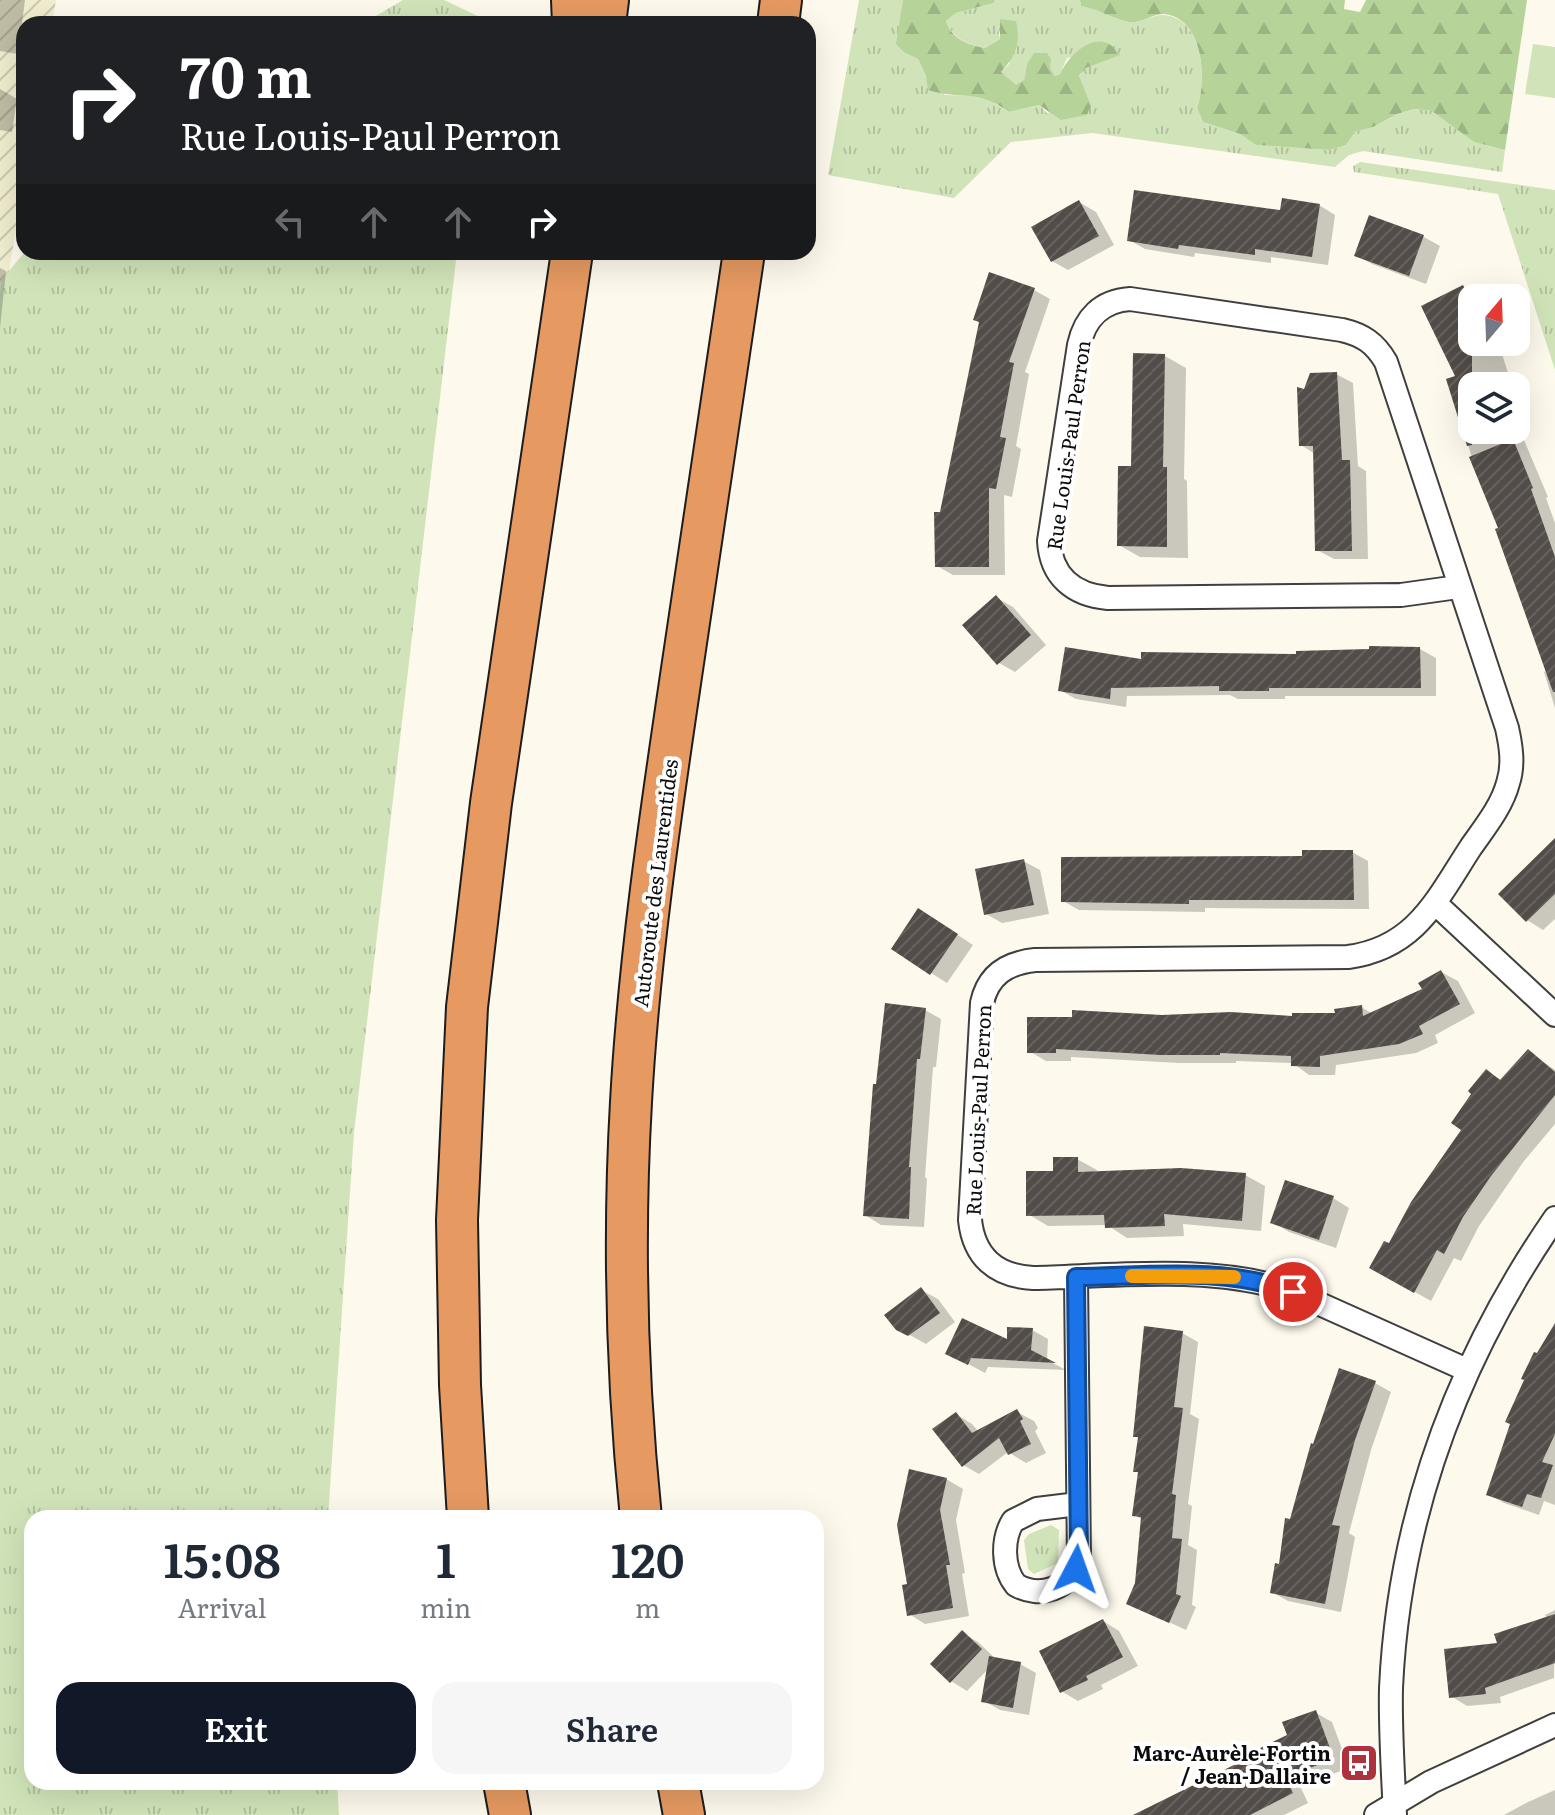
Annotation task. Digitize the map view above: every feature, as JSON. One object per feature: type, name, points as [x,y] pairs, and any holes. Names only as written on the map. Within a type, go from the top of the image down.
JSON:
[{"type":"highway","points":[[468,1510],[457,1264],[467,1007],[489,817],[571,260]]},
{"type":"highway","name":"Autoroute des Laurentides","points":[[640,1510],[628,1272],[629,1143],[636,1021],[664,793],[743,260]]},
{"type":"highway","points":[[505,1790],[510,1815]]},
{"type":"highway","points":[[679,1790],[684,1815]]},
{"type":"street","name":"Rue Louis-Paul Perron","points":[[1458,587],[1401,595],[1108,598],[1087,594],[1068,584],[1051,561],[1049,541],[1079,345],[1089,318],[1103,306],[1130,299],[1333,329],[1367,338],[1386,362],[1507,728],[1511,769],[1502,799],[1435,903],[1412,930],[1389,946],[1363,955],[1035,960],[1014,963],[993,978],[984,994],[981,1014],[970,1220],[974,1243],[985,1260],[1010,1275],[1033,1278],[1227,1276],[1263,1282],[1293,1292],[1467,1370]]},
{"type":"street","points":[[1435,903],[1555,1015]]},
{"type":"street","points":[[1388,1811],[1391,1685],[1405,1572],[1426,1480],[1445,1421],[1467,1370],[1504,1299],[1555,1218]]},
{"type":"street","points":[[1076,1277],[1078,1504]]},
{"type":"street","points":[[1388,1811],[1431,1782],[1555,1725]]},
{"type":"shaded area","points":[[0,0],[56,0],[53,16],[16,16],[16,230],[0,322]]},
{"type":"green space","points":[[403,0],[444,0],[478,16],[376,16]]},
{"type":"green space","points":[[859,0],[903,0],[900,27],[905,53],[918,59],[926,76],[945,95],[982,96],[1009,112],[1039,105],[1047,113],[1091,105],[1079,77],[1086,68],[1120,54],[1067,58],[1060,74],[1055,76],[1050,68],[1027,64],[1024,80],[1016,86],[1001,72],[1010,63],[998,27],[1000,39],[985,48],[961,40],[946,21],[956,13],[994,3],[995,0],[1080,0],[1081,6],[1128,22],[1164,15],[1177,19],[1187,27],[1195,38],[1202,67],[1197,108],[1203,122],[1240,134],[1256,145],[1330,150],[1346,145],[1355,132],[1373,127],[1397,114],[1414,109],[1433,111],[1474,142],[1505,150],[1502,172],[1363,151],[1349,155],[1335,167],[1092,133],[1011,142],[954,198],[828,175]]},
{"type":"green space","points":[[903,0],[995,0],[994,3],[956,13],[946,21],[961,40],[985,48],[1000,39],[1000,19],[1016,21],[1016,49],[1001,72],[1016,85],[1024,80],[1027,64],[1034,53],[1047,53],[1055,76],[1079,50],[1096,42],[1112,46],[1120,55],[1086,68],[1079,76],[1091,105],[1087,115],[1061,120],[1039,105],[1009,112],[977,97],[928,90],[918,59],[896,44]]},
{"type":"green space","points":[[1080,0],[1345,0],[1344,9],[1360,12],[1366,0],[1527,0],[1505,150],[1474,142],[1432,111],[1414,109],[1355,132],[1346,145],[1330,150],[1256,145],[1240,134],[1203,122],[1197,108],[1202,67],[1195,38],[1187,26],[1177,18],[1164,14],[1128,22],[1081,6]]},
{"type":"green space","points":[[1533,44],[1555,47],[1555,98],[1525,94]]},
{"type":"green space","points":[[1360,162],[1555,190],[1555,370],[1530,293],[1530,284],[1527,284],[1498,194],[1354,172],[1353,166]]},
{"type":"green space","points":[[18,260],[456,260],[354,1133],[329,1510],[24,1510],[24,1790],[337,1790],[339,1815],[0,1815],[2,279]]},
{"type":"green space","points":[[1051,1525],[1059,1530],[1058,1563],[1034,1574],[1028,1569],[1024,1540],[1029,1534]]},
{"type":"building","points":[[1134,190],[1280,210],[1282,198],[1320,204],[1312,257],[1255,249],[1255,255],[1179,245],[1178,249],[1127,241]]},
{"type":"building","points":[[1079,200],[1099,236],[1051,262],[1031,227]]},
{"type":"building","points":[[1369,215],[1424,235],[1409,276],[1354,256]]},
{"type":"building","points":[[989,272],[1035,288],[1009,362],[1014,363],[1000,437],[1006,438],[996,489],[989,488],[989,567],[935,567],[934,512],[940,512],[979,322],[973,320]]},
{"type":"building","points":[[1458,288],[1458,356],[1472,356],[1472,372],[1458,372],[1458,417],[1446,379],[1455,376],[1421,306]]},
{"type":"building","points":[[1133,353],[1165,354],[1163,467],[1167,467],[1167,547],[1117,546],[1118,466],[1131,466]]},
{"type":"building","points":[[1337,372],[1342,460],[1350,460],[1352,551],[1315,551],[1313,446],[1299,446],[1297,387],[1304,389],[1310,373]]},
{"type":"building","points":[[1501,444],[1515,444],[1533,488],[1555,557],[1555,692],[1495,529],[1498,528],[1469,457]]},
{"type":"building","points":[[996,595],[1031,635],[997,665],[962,625]]},
{"type":"building","points":[[1369,646],[1420,647],[1421,688],[1219,691],[1219,686],[1111,688],[1110,699],[1058,691],[1065,647],[1141,659],[1141,652],[1296,654],[1296,651],[1369,649]]},
{"type":"building","points":[[1555,838],[1555,894],[1526,922],[1498,894]]},
{"type":"building","points":[[1302,850],[1353,850],[1354,900],[1189,900],[1189,904],[1061,902],[1061,857],[1302,856]]},
{"type":"building","points":[[1024,859],[1034,905],[984,915],[975,869]]},
{"type":"building","points":[[918,908],[958,934],[930,975],[891,949]]},
{"type":"building","points":[[1441,970],[1460,1004],[1419,1026],[1423,1034],[1399,1044],[1320,1056],[1320,1067],[1291,1066],[1291,1056],[1220,1053],[1161,1055],[1056,1049],[1056,1053],[1027,1053],[1027,1017],[1072,1017],[1072,1010],[1162,1015],[1231,1012],[1292,1016],[1292,1013],[1335,1013],[1334,1009],[1362,1005],[1363,1016],[1422,989],[1418,983]]},
{"type":"building","points":[[885,1003],[926,1008],[920,1059],[917,1059],[909,1167],[909,1219],[863,1216],[873,1084],[876,1084]]},
{"type":"building","points":[[1528,1049],[1555,1072],[1555,1095],[1491,1176],[1463,1217],[1444,1254],[1437,1250],[1414,1293],[1369,1268],[1384,1241],[1389,1243],[1411,1202],[1461,1130],[1451,1123],[1471,1094],[1468,1091],[1486,1069],[1500,1080]]},
{"type":"building","points":[[1053,1157],[1078,1157],[1078,1172],[1181,1168],[1246,1173],[1242,1221],[1164,1214],[1165,1226],[1105,1228],[1104,1215],[1026,1216],[1026,1171],[1053,1171]]},
{"type":"building","points":[[1285,1180],[1334,1196],[1319,1240],[1270,1223]]},
{"type":"building","points":[[921,1287],[940,1313],[908,1336],[896,1330],[884,1315]]},
{"type":"building","points":[[962,1318],[1007,1339],[1007,1327],[1033,1328],[1031,1350],[1056,1363],[971,1358],[968,1365],[945,1354]]},
{"type":"building","points":[[1555,1323],[1555,1434],[1542,1462],[1553,1465],[1541,1498],[1527,1494],[1522,1507],[1486,1495],[1510,1424],[1505,1422],[1524,1380],[1521,1379],[1534,1352],[1537,1353]]},
{"type":"building","points":[[1144,1326],[1183,1331],[1174,1407],[1183,1408],[1172,1494],[1176,1495],[1172,1538],[1182,1539],[1176,1594],[1181,1596],[1169,1623],[1126,1604],[1135,1583],[1141,1517],[1132,1516],[1138,1472],[1133,1472],[1138,1437],[1133,1437]]},
{"type":"building","points":[[1339,1368],[1376,1381],[1355,1440],[1332,1525],[1340,1526],[1325,1604],[1270,1593],[1275,1563],[1279,1564],[1285,1518],[1290,1519],[1311,1443]]},
{"type":"building","points":[[1017,1409],[1031,1444],[1008,1455],[999,1438],[962,1467],[932,1429],[956,1412],[972,1433]]},
{"type":"building","points":[[909,1469],[947,1478],[940,1510],[950,1565],[946,1565],[953,1608],[907,1616],[902,1585],[907,1584],[897,1525]]},
{"type":"building","points":[[1555,1614],[1555,1663],[1485,1688],[1486,1694],[1449,1698],[1444,1649],[1497,1643],[1494,1634]]},
{"type":"building","points":[[1103,1619],[1123,1657],[1086,1676],[1088,1680],[1060,1693],[1039,1651]]},
{"type":"building","points":[[962,1630],[982,1649],[950,1683],[930,1664]]},
{"type":"building","points":[[989,1656],[1021,1662],[1013,1708],[981,1702]]},
{"type":"building","points":[[1316,1710],[1334,1759],[1285,1777],[1293,1793],[1250,1815],[1133,1815],[1244,1760],[1242,1757],[1287,1735],[1282,1722]]},
{"type":"slow traffic","points":[[1132,1276],[1234,1277]]},
{"type":"place","name":"Marc-Aurèle-Fortin / Jean-Dallaire","points":[[1359,1763]]},
{"type":"route","points":[[1076,1569],[1079,1562],[1076,1277],[1227,1276],[1247,1278],[1293,1292]]}]
